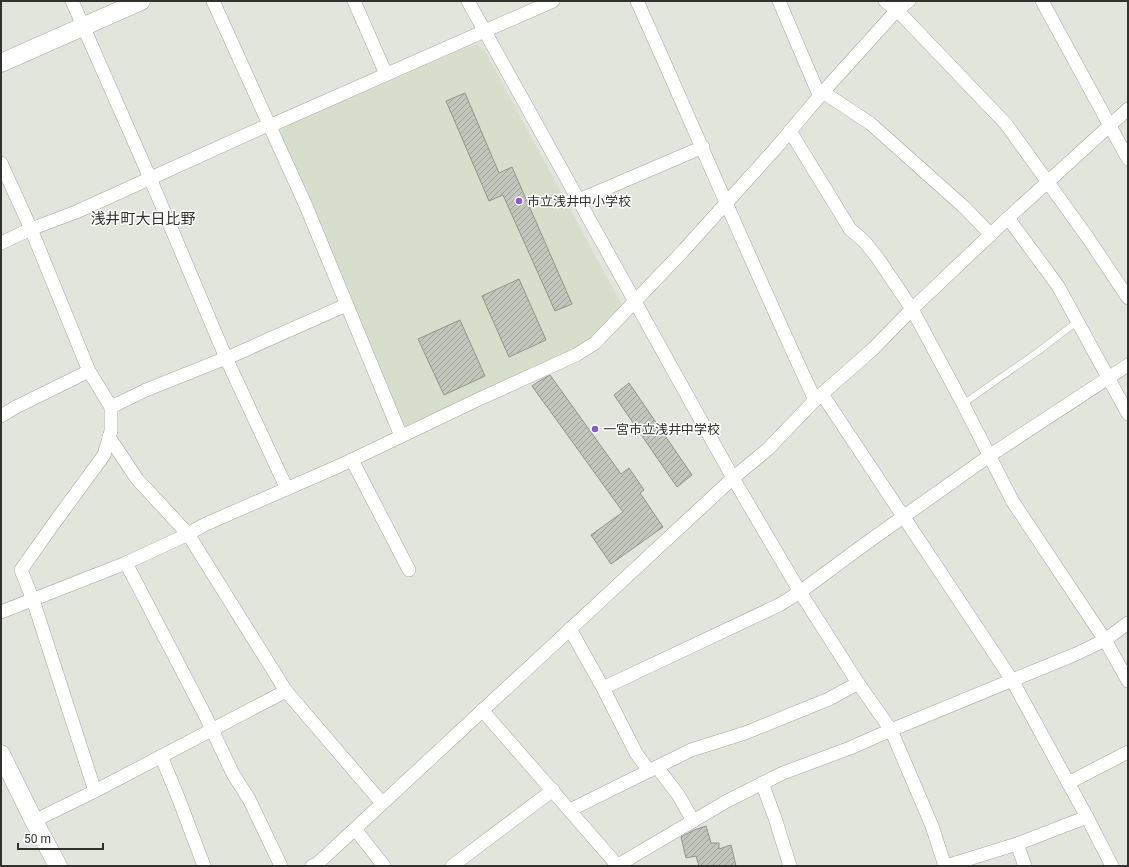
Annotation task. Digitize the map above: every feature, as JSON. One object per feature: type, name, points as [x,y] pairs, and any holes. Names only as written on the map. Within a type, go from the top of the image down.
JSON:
[{"type":"street","points":[[72,1],[150,178],[226,358],[287,489]]},
{"type":"street","points":[[1,63],[141,1]]},
{"type":"street","points":[[213,1],[306,206],[401,436]]},
{"type":"street","points":[[354,1],[386,74]]},
{"type":"street","points":[[468,1],[733,478],[800,592],[858,683],[891,730],[932,826],[945,866],[1017,844],[1087,817]]},
{"type":"street","points":[[1,243],[31,229],[76,212],[268,125],[274,124],[553,1]]},
{"type":"street","points":[[637,1],[779,324],[818,397],[904,517],[1012,680],[1112,866]]},
{"type":"street","points":[[779,1],[817,90],[823,92],[871,124],[964,207],[991,235]]},
{"type":"street","points":[[885,1],[897,10],[1006,124],[1049,183],[1128,298]]},
{"type":"street","points":[[1,612],[126,563],[206,524],[352,460],[576,355],[595,343],[727,203],[823,92],[897,10],[909,1]]},
{"type":"street","points":[[1042,1],[1128,159]]},
{"type":"street","points":[[312,866],[317,864],[355,830],[382,803],[733,478],[768,449],[818,397],[872,349],[1008,218],[1049,183],[1128,109]]},
{"type":"street","points":[[790,131],[850,229],[865,242],[912,309],[1013,502],[1104,640],[1128,681]]},
{"type":"street","points":[[579,200],[702,147]]},
{"type":"street","points":[[1,163],[31,229],[89,371],[111,407],[111,431],[104,456],[61,513],[21,570],[33,600],[95,791]]},
{"type":"street","points":[[1008,218],[1058,286],[1128,414]]},
{"type":"street","points":[[111,407],[146,390],[226,358],[346,305]]},
{"type":"street","points":[[603,688],[779,605],[800,592],[989,456],[1128,365]]},
{"type":"street","points":[[1,416],[14,408],[89,371]]},
{"type":"street","points":[[109,437],[137,479],[188,534],[286,691],[382,803]]},
{"type":"street","points":[[352,460],[409,570]]},
{"type":"street","points":[[126,563],[233,774],[249,799],[281,866]]},
{"type":"street","points":[[482,710],[618,866],[727,801],[762,783],[783,773],[850,748],[1076,654],[1104,640],[1128,622]]},
{"type":"street","points":[[570,629],[603,688],[636,753],[679,796],[693,821]]},
{"type":"street","points":[[570,810],[691,750],[745,732],[829,699],[858,683]]},
{"type":"street","points":[[34,821],[95,791],[286,691]]},
{"type":"street","points":[[1068,783],[1128,752]]},
{"type":"street","points":[[1,754],[58,866]]},
{"type":"street","points":[[161,756],[204,866]]},
{"type":"street","points":[[762,783],[790,866]]},
{"type":"street","points":[[452,866],[553,790]]},
{"type":"street","points":[[355,830],[384,866]]},
{"type":"street","points":[[1017,844],[1025,866]]},
{"type":"lane","points":[[963,404],[1040,350],[1078,321]]},
{"type":"shaded area","points":[[478,45],[485,51],[623,307],[580,347],[407,427],[399,422],[283,142],[281,131],[287,126],[470,46]]},
{"type":"building","points":[[465,93],[499,173],[512,167],[572,304],[555,311],[503,195],[489,201],[446,101]]},
{"type":"building","points":[[519,279],[546,340],[509,357],[482,296]]},
{"type":"building","points":[[460,320],[485,376],[444,395],[418,339]]},
{"type":"building","points":[[550,375],[621,474],[629,468],[644,490],[640,493],[663,527],[611,564],[591,535],[623,512],[532,386]]},
{"type":"building","points":[[629,383],[692,475],[677,487],[614,395]]},
{"type":"building","points":[[706,826],[711,843],[719,843],[719,849],[731,845],[736,866],[699,866],[696,856],[686,858],[681,837]]},
{"type":"place","name":"市立浅井中小学校","points":[[519,201]]},
{"type":"place","name":"一宮市立浅井中学校","points":[[595,429]]},
{"type":"district","name":"浅井町大日比野","points":[[143,219]]}]
